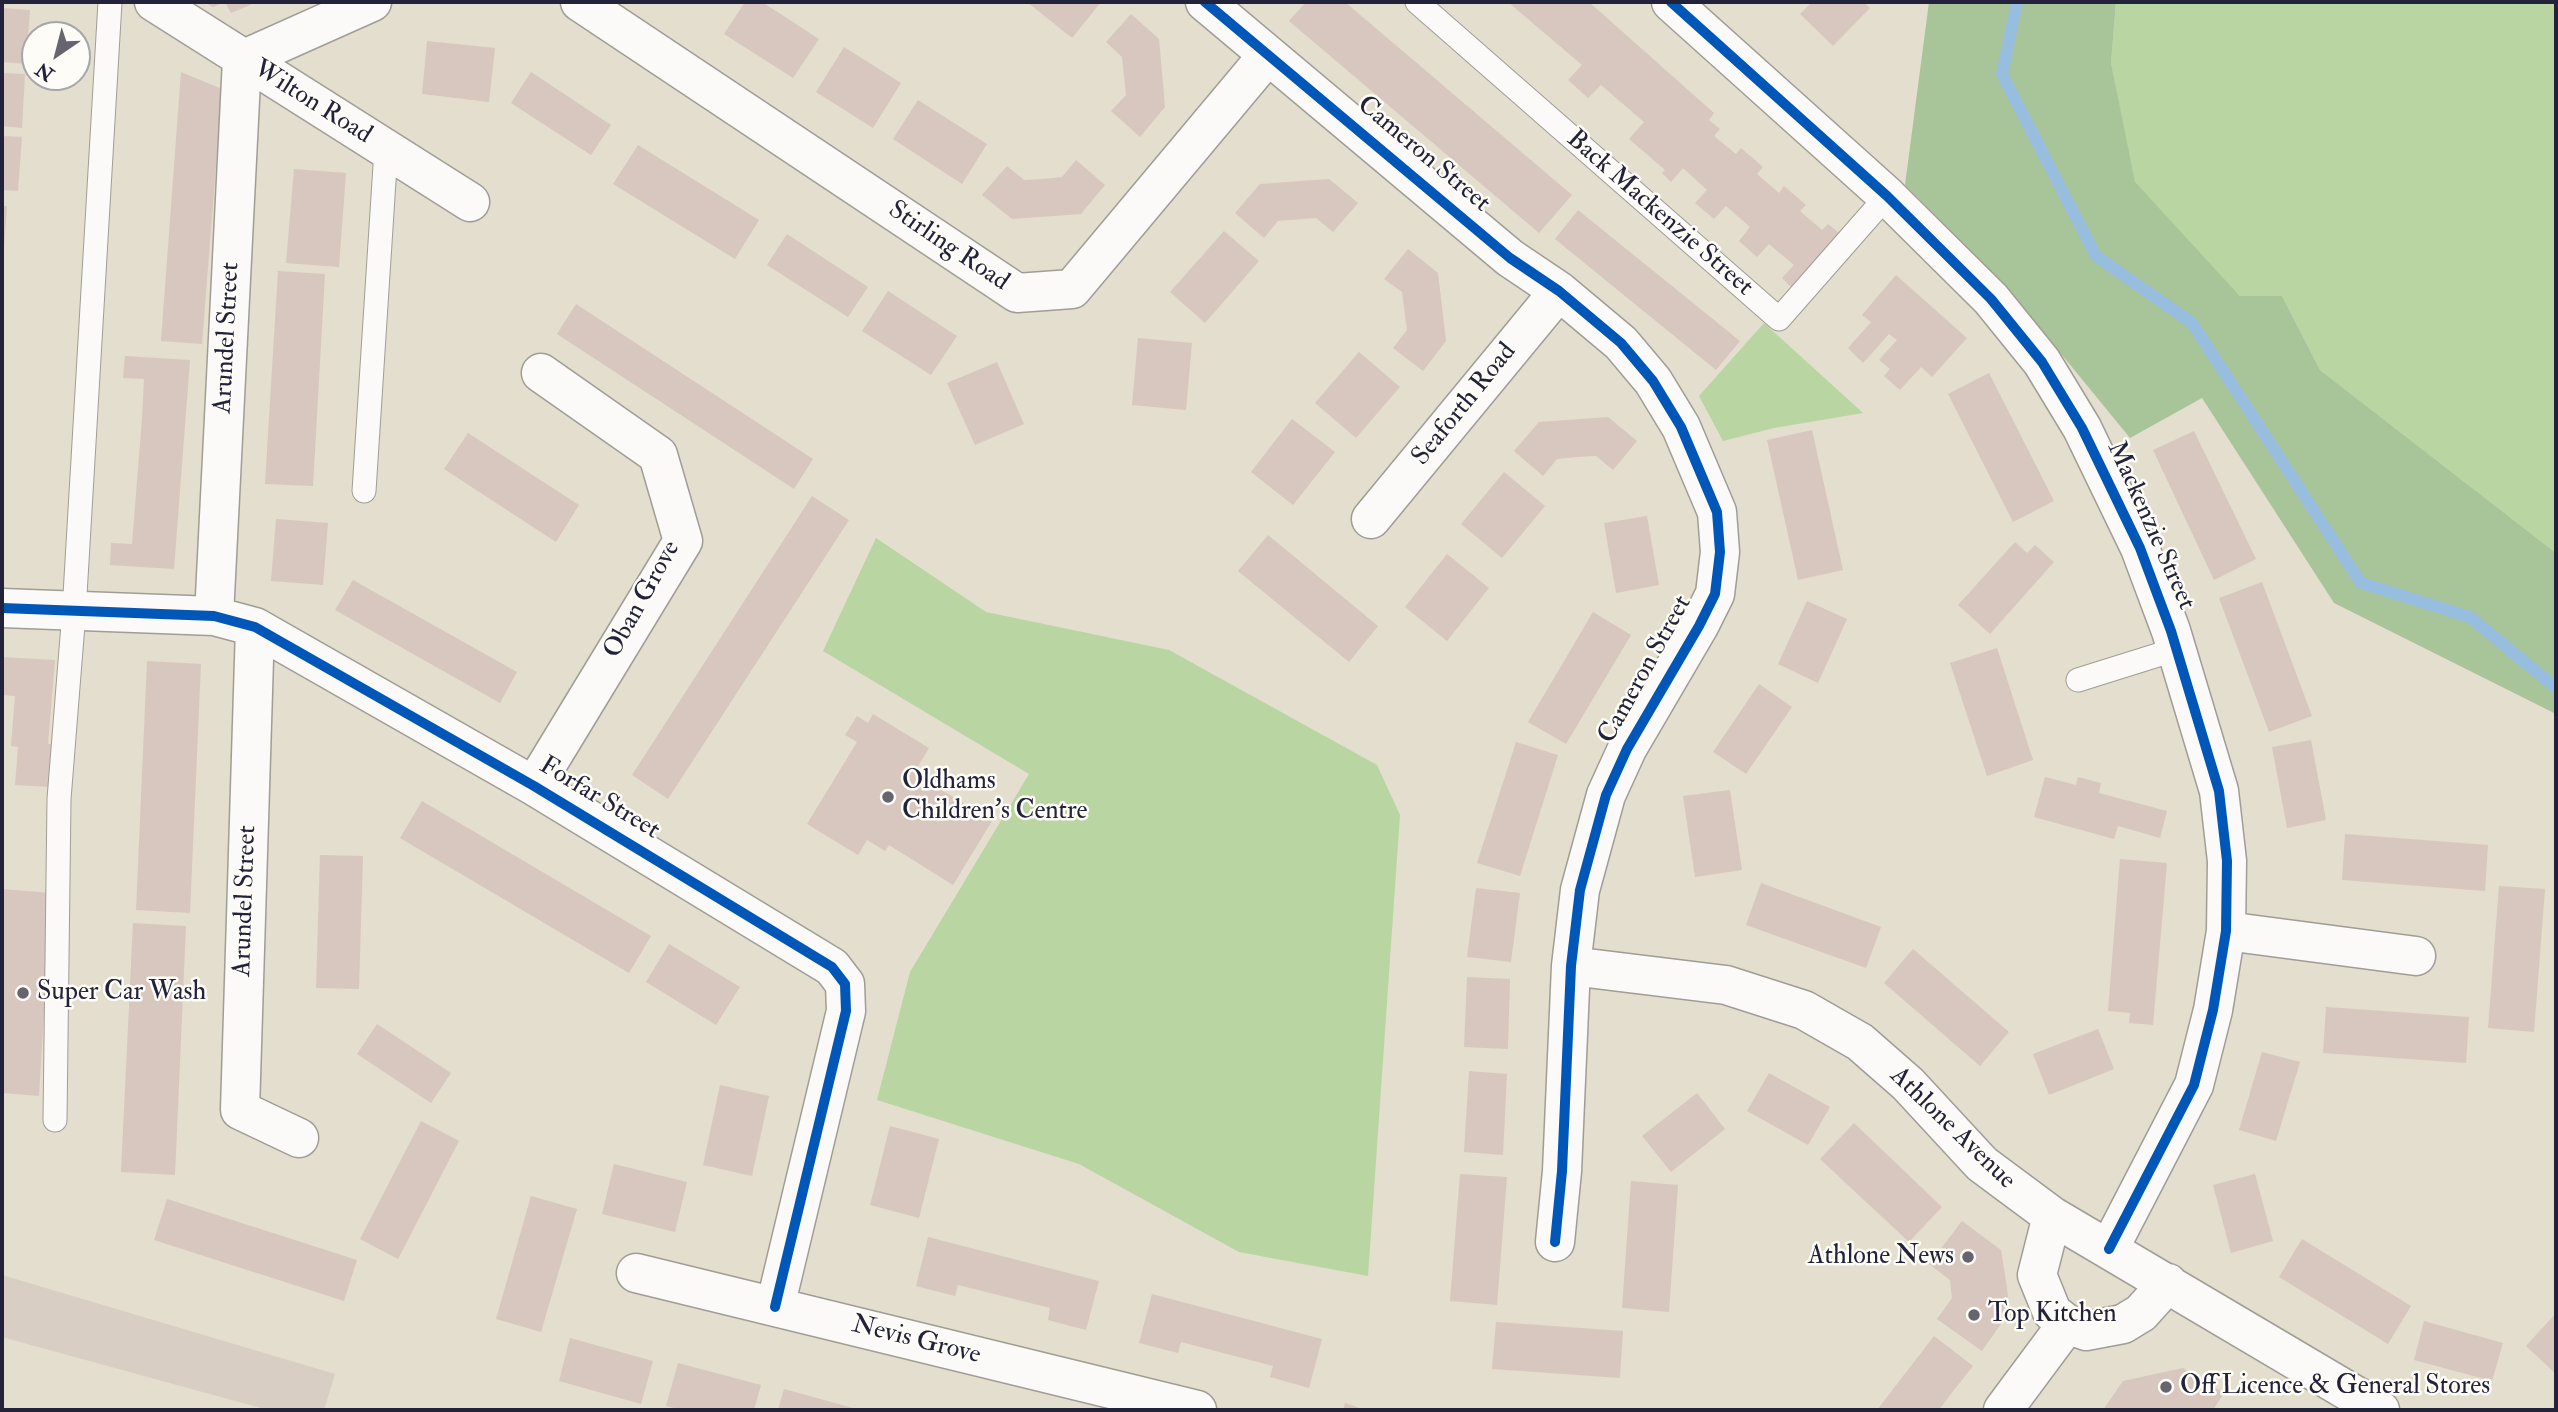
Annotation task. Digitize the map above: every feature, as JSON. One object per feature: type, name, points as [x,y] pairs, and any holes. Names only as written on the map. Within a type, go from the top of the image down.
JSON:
[{"type":"street","name":"Wilton Road","points":[[154,2],[470,202]]},
{"type":"street","points":[[242,60],[372,2]]},
{"type":"street","name":"Stirling Road","points":[[580,2],[1017,293],[1072,289],[1268,55]]},
{"type":"street","name":"Mackenzie Street","points":[[1671,2],[1887,196],[1991,299],[2042,362],[2082,428],[2140,548],[2177,649],[2219,791],[2227,861],[2225,931],[2213,1010],[2194,1084],[2109,1249]]},
{"type":"street","name":"Cameron Street","points":[[1226,8],[1268,55],[1510,258],[1559,291],[1622,343],[1660,393],[1681,428],[1704,475],[1717,512],[1720,552],[1715,594],[1627,748],[1606,795],[1580,890],[1571,966],[1562,1171],[1555,1242]]},
{"type":"street","name":"Arundel Street","points":[[214,616],[242,60]]},
{"type":"street","name":"Seaforth Road","points":[[1371,519],[1559,291]]},
{"type":"street","name":"Oban Grove","points":[[534,786],[682,541],[658,455],[541,373]]},
{"type":"street","name":"Forfar Street","points":[[2,608],[214,616],[255,626],[534,786],[832,967],[845,984],[846,1011],[775,1307]]},
{"type":"street","name":"Arundel Street","points":[[255,626],[240,1110],[299,1138]]},
{"type":"street","points":[[2225,931],[2416,956]]},
{"type":"street","name":"Athlone Avenue","points":[[1571,966],[1726,985],[1804,1010],[1860,1042],[1908,1084],[1982,1164],[2052,1216],[2379,1410]]},
{"type":"street","points":[[2052,1216],[2037,1275],[2052,1312],[2067,1324],[2086,1331],[2123,1324],[2141,1313],[2168,1283]]},
{"type":"street","name":"Nevis Grove","points":[[636,1273],[1197,1410]]},
{"type":"street","points":[[2003,1410],[2067,1324]]},
{"type":"lane","points":[[55,1120],[59,799],[74,612],[110,2]]},
{"type":"lane","name":"Back Mackenzie Street","points":[[1417,2],[1779,319],[1887,196]]},
{"type":"lane","points":[[364,491],[386,150]]},
{"type":"lane","points":[[2078,680],[2177,649]]},
{"type":"shaded area","points":[[2,1275],[335,1374],[324,1410],[268,1410],[2,1337]]},
{"type":"green space","points":[[1929,2],[2116,2],[2111,63],[2135,182],[2240,296],[2282,296],[2320,370],[2556,553],[2556,714],[2334,603],[2202,398],[2130,438],[2004,284],[1905,185]]},
{"type":"green space","points":[[2116,2],[2556,2],[2556,553],[2320,370],[2282,296],[2240,296],[2134,182],[2111,63]]},
{"type":"green space","points":[[1764,323],[1863,413],[1774,428],[1723,441],[1699,396]]},
{"type":"green space","points":[[876,538],[986,612],[1169,650],[1377,765],[1400,815],[1368,1276],[1239,1252],[1079,1164],[877,1100],[910,972],[1029,774],[823,651]]},
{"type":"building","points":[[204,2],[225,2],[213,7]]},
{"type":"building","points":[[225,2],[257,2],[231,13]]},
{"type":"building","points":[[745,2],[762,2],[819,39],[793,78],[724,34]]},
{"type":"building","points":[[1027,2],[1101,2],[1072,38]]},
{"type":"building","points":[[1306,2],[1345,2],[1572,195],[1539,233],[1289,21]]},
{"type":"building","points":[[1508,2],[1589,2],[1714,113],[1709,120],[1720,129],[1714,136],[1736,154],[1741,148],[1763,167],[1757,174],[1779,193],[1784,186],[1806,205],[1800,211],[1822,230],[1828,224],[1839,233],[1791,287],[1782,278],[1794,265],[1769,244],[1757,257],[1739,241],[1750,227],[1726,206],[1714,219],[1695,203],[1707,190],[1683,168],[1671,182],[1662,173],[1665,170],[1629,139],[1644,122],[1601,85],[1588,98],[1568,80],[1582,65]]},
{"type":"building","points":[[1812,2],[1863,2],[1870,8],[1833,46],[1800,14]]},
{"type":"building","points":[[2,8],[30,10],[29,21],[21,21],[21,64],[2,62]]},
{"type":"building","points":[[1131,14],[1159,39],[1165,107],[1140,137],[1111,111],[1126,95],[1122,57],[1106,42]]},
{"type":"building","points":[[427,41],[495,48],[489,102],[422,94]]},
{"type":"building","points":[[844,47],[901,83],[873,128],[816,92]]},
{"type":"building","points":[[181,72],[222,89],[202,344],[161,341]]},
{"type":"building","points":[[531,72],[611,125],[591,155],[511,103]]},
{"type":"building","points":[[2,73],[21,74],[21,91],[24,91],[22,128],[2,126]]},
{"type":"building","points":[[918,100],[987,144],[962,184],[893,139]]},
{"type":"building","points":[[2,136],[22,137],[18,191],[2,190]]},
{"type":"building","points":[[638,145],[759,220],[735,259],[613,184]]},
{"type":"building","points":[[1076,160],[1105,185],[1081,214],[1012,219],[982,195],[1007,166],[1024,180],[1043,179],[1062,177]]},
{"type":"building","points":[[294,169],[346,173],[339,267],[286,263]]},
{"type":"building","points":[[1329,179],[1358,203],[1333,232],[1316,218],[1278,221],[1264,238],[1235,213],[1260,184]]},
{"type":"building","points":[[2,206],[7,206],[4,249],[2,249]]},
{"type":"building","points":[[1578,210],[1740,341],[1716,370],[1555,239]]},
{"type":"building","points":[[1224,231],[1259,261],[1205,323],[1170,292]]},
{"type":"building","points":[[787,234],[868,287],[848,317],[767,265]]},
{"type":"building","points":[[1408,249],[1438,273],[1446,341],[1423,371],[1393,348],[1407,330],[1402,292],[1384,279]]},
{"type":"building","points":[[278,271],[325,274],[313,486],[265,484]]},
{"type":"building","points":[[1896,275],[1967,338],[1932,377],[1921,367],[1900,390],[1884,376],[1890,369],[1879,360],[1897,340],[1889,334],[1863,363],[1848,348],[1871,322],[1862,315]]},
{"type":"building","points":[[888,291],[957,336],[931,375],[862,331]]},
{"type":"building","points":[[576,304],[813,459],[794,489],[557,334]]},
{"type":"building","points":[[1138,338],[1192,343],[1186,410],[1132,405]]},
{"type":"building","points":[[1359,352],[1400,387],[1356,438],[1315,403]]},
{"type":"building","points":[[125,356],[190,360],[174,569],[110,565],[111,543],[132,544],[142,419],[144,379],[123,378]]},
{"type":"building","points":[[997,362],[1024,424],[975,445],[947,383]]},
{"type":"building","points":[[1989,373],[2054,501],[2013,522],[1948,394]]},
{"type":"building","points":[[1608,417],[1637,441],[1613,470],[1596,456],[1577,457],[1557,459],[1543,476],[1514,451],[1539,422]]},
{"type":"building","points":[[1292,419],[1335,452],[1293,505],[1251,472]]},
{"type":"building","points":[[1812,430],[1843,570],[1798,580],[1767,440]]},
{"type":"building","points":[[2194,431],[2256,559],[2214,580],[2153,450]]},
{"type":"building","points":[[468,433],[579,505],[556,542],[444,469]]},
{"type":"building","points":[[1504,472],[1545,506],[1502,558],[1461,524]]},
{"type":"building","points":[[812,496],[849,520],[668,799],[632,775]]},
{"type":"building","points":[[1647,516],[1659,585],[1616,593],[1604,523]]},
{"type":"building","points":[[276,519],[328,523],[323,585],[271,581]]},
{"type":"building","points":[[1268,535],[1378,626],[1349,662],[1238,571]]},
{"type":"building","points":[[2015,542],[2027,553],[2035,545],[2054,562],[1990,634],[1958,605]]},
{"type":"building","points":[[1447,554],[1489,588],[1447,641],[1405,607]]},
{"type":"building","points":[[353,580],[517,672],[500,703],[335,610]]},
{"type":"building","points":[[2262,582],[2312,716],[2269,732],[2219,598]]},
{"type":"building","points":[[1807,601],[1847,619],[1818,683],[1778,664]]},
{"type":"building","points":[[1593,612],[1631,635],[1566,744],[1528,722]]},
{"type":"building","points":[[1997,648],[2033,760],[1987,776],[1950,663]]},
{"type":"building","points":[[2,657],[55,660],[48,744],[54,745],[51,787],[15,785],[18,747],[11,746],[15,696],[2,695]]},
{"type":"building","points":[[147,661],[201,664],[190,913],[136,910]]},
{"type":"building","points":[[1759,684],[1792,707],[1746,774],[1713,752]]},
{"type":"building","name":"Oldhams Children's Centre","points":[[873,714],[929,748],[914,773],[992,821],[953,885],[889,845],[885,851],[867,840],[858,855],[807,824],[857,742],[845,735],[857,716],[868,723]]},
{"type":"building","points":[[2311,740],[2326,820],[2287,828],[2272,747]]},
{"type":"building","points":[[1516,742],[1558,755],[1520,876],[1477,863]]},
{"type":"building","points":[[2045,777],[2076,785],[2078,777],[2101,783],[2099,793],[2167,811],[2160,838],[2118,826],[2114,839],[2034,817]]},
{"type":"building","points":[[1730,790],[1742,870],[1695,877],[1683,796]]},
{"type":"building","points":[[422,801],[651,936],[629,973],[400,838]]},
{"type":"building","points":[[2345,834],[2488,845],[2485,891],[2342,880]]},
{"type":"building","points":[[320,855],[363,856],[359,989],[316,988]]},
{"type":"building","points":[[2120,859],[2167,863],[2153,1025],[2129,1023],[2130,1013],[2108,1011]]},
{"type":"building","points":[[1761,883],[1881,927],[1866,968],[1746,925]]},
{"type":"building","points":[[2499,886],[2545,889],[2534,1032],[2488,1028]]},
{"type":"building","points":[[1476,888],[1520,893],[1511,962],[1467,957]]},
{"type":"building","name":"Super Car Wash","points":[[2,889],[51,893],[39,1096],[2,1093]]},
{"type":"building","points":[[133,923],[186,926],[175,1175],[121,1172]]},
{"type":"building","points":[[669,944],[740,987],[716,1025],[646,982]]},
{"type":"building","points":[[1913,949],[2009,1032],[1980,1066],[1884,983]]},
{"type":"building","points":[[1467,977],[1510,979],[1508,1049],[1464,1047]]},
{"type":"building","points":[[2326,1007],[2469,1017],[2466,1063],[2323,1053]]},
{"type":"building","points":[[377,1024],[451,1073],[431,1103],[357,1054]]},
{"type":"building","points":[[2098,1029],[2114,1069],[2049,1095],[2033,1054]]},
{"type":"building","points":[[2262,1052],[2300,1062],[2276,1141],[2239,1130]]},
{"type":"building","points":[[1469,1071],[1507,1074],[1503,1155],[1464,1152]]},
{"type":"building","points":[[1769,1073],[1830,1107],[1808,1145],[1747,1111]]},
{"type":"building","points":[[720,1085],[769,1096],[752,1176],[703,1165]]},
{"type":"building","points":[[1697,1093],[1725,1129],[1671,1172],[1642,1136]]},
{"type":"building","points":[[421,1121],[459,1141],[398,1259],[360,1239]]},
{"type":"building","points":[[1854,1123],[1942,1207],[1909,1242],[1820,1159]]},
{"type":"building","points":[[890,1126],[939,1139],[919,1218],[870,1205]]},
{"type":"building","points":[[614,1164],[687,1182],[675,1232],[602,1214]]},
{"type":"building","points":[[1460,1174],[1507,1177],[1497,1305],[1450,1301]]},
{"type":"building","points":[[2255,1174],[2273,1241],[2231,1253],[2213,1185]]},
{"type":"building","points":[[1631,1181],[1678,1185],[1669,1312],[1622,1308]]},
{"type":"building","points":[[531,1196],[577,1209],[541,1332],[496,1319]]},
{"type":"building","points":[[167,1199],[357,1260],[344,1301],[154,1240]]},
{"type":"building","points":[[1962,1221],[2001,1250],[2006,1281],[2010,1311],[1982,1351],[1937,1319],[1952,1298],[1950,1280],[1929,1264]]},
{"type":"building","points":[[928,1237],[1099,1281],[1086,1330],[1048,1320],[1050,1308],[958,1285],[955,1296],[916,1286]]},
{"type":"building","points":[[2302,1239],[2411,1306],[2388,1344],[2279,1277]]},
{"type":"building","points":[[1152,1294],[1322,1339],[1309,1388],[1270,1377],[1273,1366],[1181,1342],[1178,1353],[1139,1343]]},
{"type":"building","points":[[2556,1313],[2556,1374],[2526,1346]]},
{"type":"building","points":[[2424,1321],[2503,1343],[2492,1381],[2414,1360]]},
{"type":"building","points":[[1496,1322],[1623,1331],[1620,1378],[1492,1369]]},
{"type":"building","points":[[1934,1336],[1973,1366],[1939,1410],[1877,1410]]},
{"type":"building","points":[[570,1338],[653,1361],[641,1404],[559,1381]]},
{"type":"building","points":[[678,1363],[761,1385],[754,1410],[682,1410],[666,1406]]},
{"type":"building","name":"Off Licence & General Stores","points":[[2183,1368],[2224,1393],[2213,1410],[2103,1410],[2123,1381]]},
{"type":"building","points":[[784,1389],[857,1409],[857,1410],[778,1410]]},
{"type":"building","points":[[1345,1403],[1365,1410],[1343,1410]]},
{"type":"waterway","points":[[2017,2],[2002,74],[2096,256],[2192,323],[2361,583],[2470,617],[2556,688]]},
{"type":"cycle path","points":[[1205,2],[1510,258],[1559,291],[1621,343],[1653,381],[1681,427],[1717,512],[1720,552],[1715,594],[1627,749],[1606,795],[1580,890],[1571,966],[1562,1171],[1555,1242]]},
{"type":"cycle path","points":[[1671,2],[1887,196],[1991,299],[2042,362],[2082,428],[2140,548],[2171,631],[2219,791],[2227,861],[2226,931],[2213,1010],[2194,1085],[2109,1249]]},
{"type":"cycle path","points":[[2,608],[214,616],[255,627],[534,786],[832,967],[845,984],[846,1011],[775,1307]]},
{"type":"place","name":"Oldhams Children's Centre","points":[[888,797]]},
{"type":"place","name":"Super Car Wash","points":[[23,993]]},
{"type":"place","name":"Athlone News","points":[[1968,1257]]},
{"type":"place","name":"Top Kitchen","points":[[1974,1315]]},
{"type":"place","name":"Off Licence & General Stores","points":[[2166,1387]]}]
